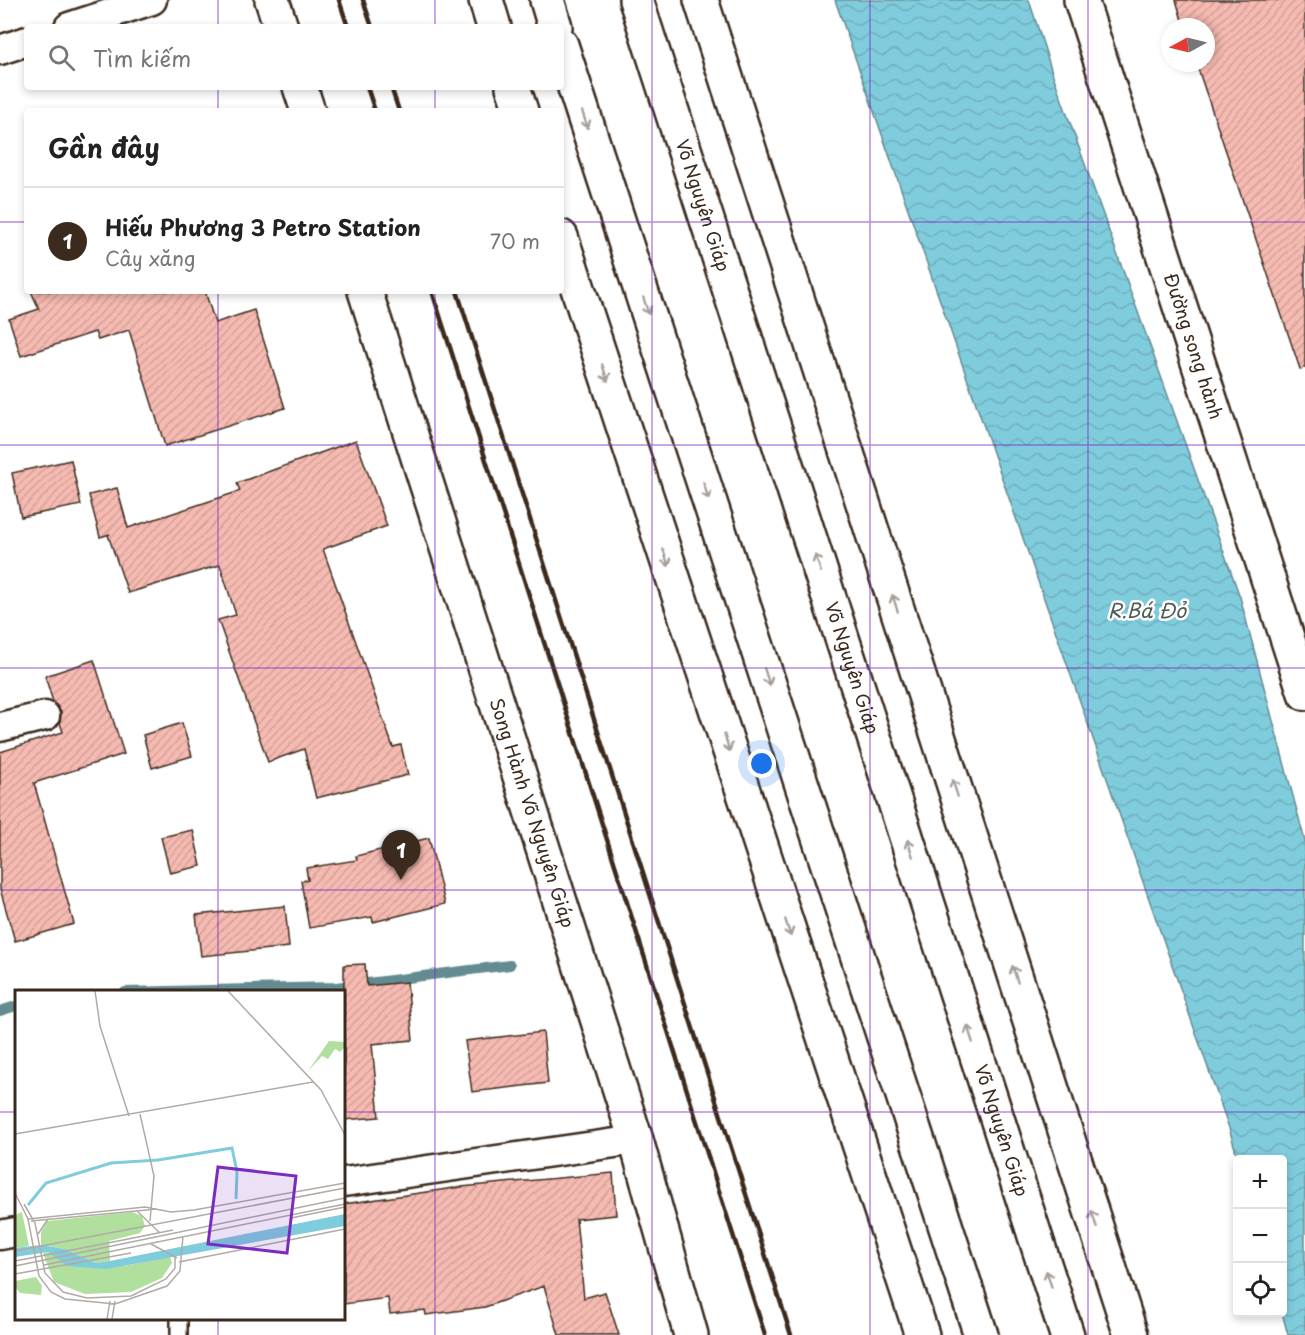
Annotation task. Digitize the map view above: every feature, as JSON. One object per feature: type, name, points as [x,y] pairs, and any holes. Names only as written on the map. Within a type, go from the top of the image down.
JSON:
[{"type":"main road","points":[[272,0],[280,24]]},
{"type":"main road","points":[[486,0],[493,24]]},
{"type":"main road","points":[[547,0],[554,24]]},
{"type":"main road","name":"Võ Nguyên Giáp","points":[[636,0],[1067,1335]]},
{"type":"main road","points":[[701,0],[1131,1335]]},
{"type":"main road","name":"Đường song hành","points":[[1082,0],[1305,693]]},
{"type":"main road","points":[[564,54],[981,1335]]},
{"type":"main road","points":[[301,90],[307,108]]},
{"type":"main road","points":[[514,90],[520,108]]},
{"type":"main road","points":[[564,246],[922,1335]]},
{"type":"main road","name":"Song Hành Võ Nguyên Giáp","points":[[366,294],[636,1140],[691,1335]]},
{"type":"street","points":[[78,24],[152,0]]},
{"type":"street","points":[[0,50],[24,42]]},
{"type":"street","points":[[0,727],[45,716]]},
{"type":"street","points":[[345,1182],[636,1140]]},
{"type":"street","points":[[0,1235],[15,1232]]},
{"type":"lane","points":[[178,1320],[179,1335]]},
{"type":"water","name":"R.Bá Đỏ","points":[[835,0],[1029,0],[1053,75],[1240,597],[1305,841],[1305,1335],[1288,1335],[1283,1317],[1287,1317],[1287,1155],[1237,1155]]},
{"type":"building","points":[[1176,0],[1305,0],[1305,368],[1300,369],[1199,72],[1215,72],[1215,18],[1181,18]]},
{"type":"building","points":[[32,294],[206,294],[215,323],[254,310],[285,408],[165,446],[129,330],[98,340],[95,332],[21,356],[9,319],[39,309]]},
{"type":"building","points":[[356,440],[387,526],[323,549],[393,747],[401,745],[408,775],[316,798],[304,749],[268,762],[218,620],[236,615],[220,565],[128,593],[108,535],[110,534],[100,537],[89,495],[117,488],[128,528],[240,491],[237,483]]},
{"type":"building","points":[[71,460],[81,505],[21,517],[12,473]]},
{"type":"building","points":[[94,660],[124,754],[34,783],[74,924],[15,941],[0,889],[0,752],[63,732],[60,723],[61,712],[53,702],[45,676]]},
{"type":"building","points":[[182,723],[192,756],[152,768],[143,735]]},
{"type":"building","points":[[193,830],[201,866],[170,873],[161,837]]},
{"type":"building","points":[[429,838],[445,904],[373,922],[372,917],[309,928],[301,881],[308,880],[306,868],[357,860],[356,856]]},
{"type":"building","points":[[285,906],[289,947],[201,956],[196,915]]},
{"type":"building","points":[[365,964],[367,986],[407,982],[413,1040],[372,1044],[379,1117],[345,1120],[344,965]]},
{"type":"building","points":[[543,1032],[548,1083],[472,1092],[465,1041]]},
{"type":"building","points":[[613,1173],[616,1215],[576,1219],[584,1298],[605,1292],[619,1335],[559,1335],[544,1286],[485,1307],[426,1315],[425,1310],[390,1314],[388,1298],[345,1304],[345,1204],[461,1187]]},
{"type":"waterway","points":[[209,990],[336,987],[510,965]]},
{"type":"waterway","points":[[0,1011],[15,1006]]},
{"type":"railway","points":[[339,0],[347,24]]},
{"type":"railway","points":[[363,0],[371,24]]},
{"type":"railway","points":[[368,90],[374,108]]},
{"type":"railway","points":[[392,90],[398,108]]},
{"type":"railway","points":[[433,294],[765,1335]]},
{"type":"railway","points":[[458,294],[791,1335]]},
{"type":"place","name":"Hiếu Phương 3 Petro Station","points":[[401,880]]}]
